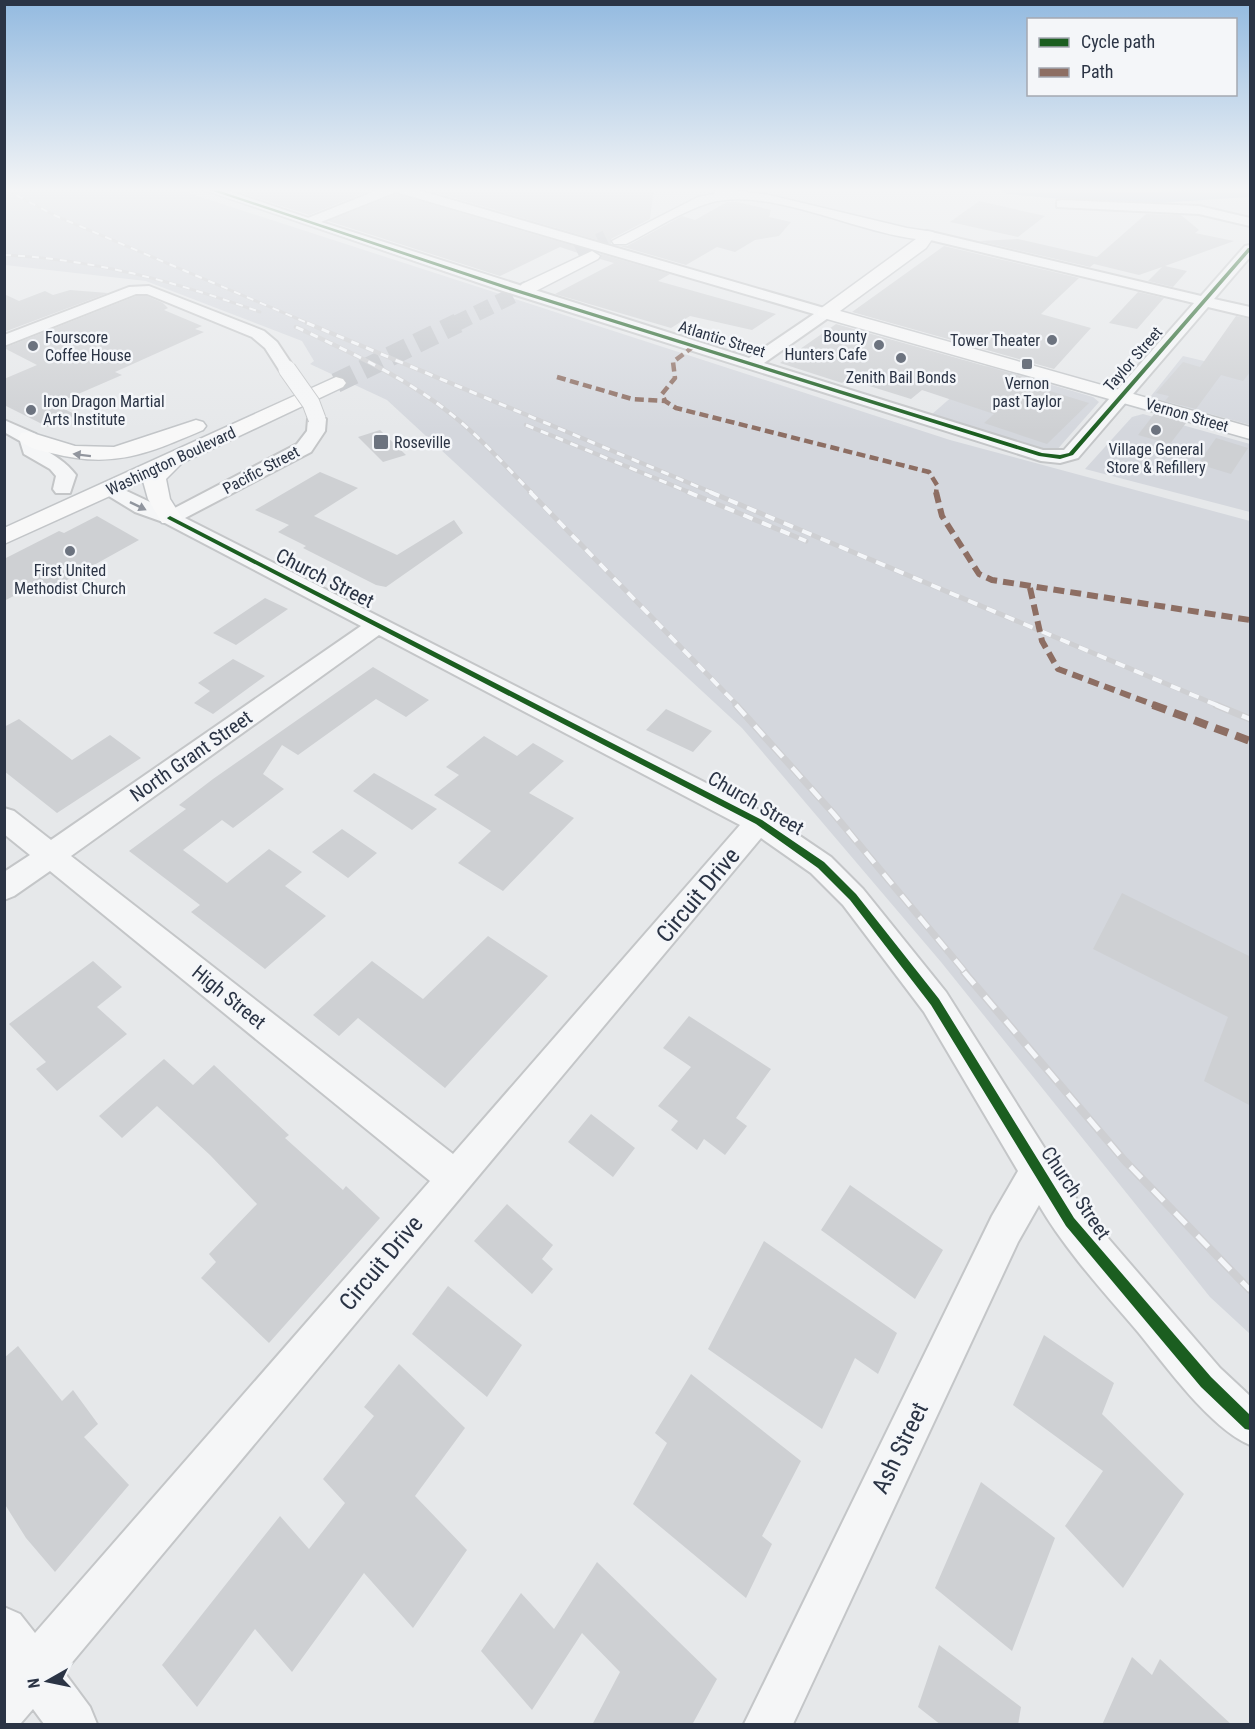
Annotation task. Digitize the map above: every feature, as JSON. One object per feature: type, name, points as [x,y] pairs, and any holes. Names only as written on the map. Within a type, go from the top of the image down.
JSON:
[{"type":"main road","points":[[522,286],[556,269]]},
{"type":"main road","points":[[826,313],[887,269]]},
{"type":"main road","name":"Vernon Street","points":[[826,313],[1251,433]]},
{"type":"main road","name":"Washington Boulevard","points":[[4,514],[238,415],[330,380],[173,460],[4,537]]},
{"type":"main road","points":[[29,438],[70,453],[115,455],[142,448],[210,420],[238,415]]},
{"type":"main road","points":[[170,518],[159,499],[154,478],[173,460]]},
{"type":"street","name":"Atlantic Street","points":[[454,269],[751,364],[1041,454],[1060,457]]},
{"type":"street","name":"Vernon Street","points":[[674,269],[826,313]]},
{"type":"street","points":[[1068,269],[1251,312]]},
{"type":"street","name":"Taylor Street","points":[[1060,457],[1071,454],[1233,269]]},
{"type":"street","name":"Pacific Street","points":[[4,341],[134,290],[157,292],[258,334],[271,345],[311,403],[317,419],[316,431],[304,448],[170,518]]},
{"type":"street","points":[[751,364],[826,313]]},
{"type":"street","points":[[4,425],[29,438],[31,450],[57,465],[66,475],[63,489]]},
{"type":"street","name":"Church Street","points":[[109,490],[142,508],[170,518],[759,822],[820,865],[853,897],[935,1002],[991,1091],[1037,1173],[1070,1222],[1138,1305],[1206,1382],[1251,1424]]},
{"type":"street","name":"North Grant Street","points":[[4,888],[378,625]]},
{"type":"street","name":"High Street","points":[[4,818],[454,1177]]},
{"type":"street","name":"Circuit Drive","points":[[19,1689],[759,822]]},
{"type":"street","name":"Ash Street","points":[[768,1725],[1005,1229],[1037,1173]]},
{"type":"street","points":[[4,1630],[19,1689],[73,1725]]},
{"type":"shaded area","points":[[37,269],[422,269],[950,440],[1250,521],[1250,1334],[1210,1297],[941,962],[742,728],[387,400],[310,364],[314,361],[302,341],[146,281]]},
{"type":"shaded area","points":[[1183,356],[1250,372],[1250,425],[1151,396]]},
{"type":"shaded area","points":[[987,366],[1093,397],[1099,402],[1055,452],[931,415]]},
{"type":"shaded area","points":[[1143,414],[1250,444],[1250,512],[1085,469],[1132,417]]},
{"type":"building","points":[[477,269],[515,269],[500,276]]},
{"type":"building","points":[[603,269],[652,269],[670,274],[658,281],[776,314],[752,330],[690,316],[671,328],[555,294]]},
{"type":"building","points":[[912,269],[1040,269],[1079,278],[1041,314],[1091,328],[1054,369],[852,312]]},
{"type":"building","points":[[1113,269],[1157,269],[1139,275]]},
{"type":"building","points":[[1160,269],[1187,271],[1173,287],[1148,281]]},
{"type":"building","points":[[70,290],[108,293],[4,332],[4,294],[19,301],[45,291],[53,295]]},
{"type":"building","points":[[1138,292],[1164,298],[1137,329],[1109,323]]},
{"type":"building","points":[[136,296],[147,296],[163,303],[168,308],[164,310],[202,326],[195,329],[204,332],[115,372],[122,375],[55,404],[76,415],[48,427],[4,405],[4,379],[37,365],[4,348]]},
{"type":"building","points":[[1236,316],[1251,319],[1251,371],[1243,381],[1221,375],[1196,409],[1165,401],[1169,396],[1156,393],[1183,362],[1200,367]]},
{"type":"building","points":[[836,324],[1042,382],[1037,387],[1089,403],[1047,444],[984,423],[994,414],[922,390],[911,399],[847,379],[842,383],[780,363]]},
{"type":"building","points":[[1154,414],[1186,423],[1170,444],[1138,435]]},
{"type":"building","points":[[380,430],[406,455],[383,462],[358,437]]},
{"type":"building","points":[[1216,438],[1248,448],[1231,474],[1198,464]]},
{"type":"building","points":[[320,472],[358,488],[314,516],[397,555],[454,520],[463,533],[386,587],[376,585],[303,548],[306,546],[278,532],[289,525],[255,510]]},
{"type":"building","name":"First United Methodist Church","points":[[97,516],[139,540],[40,595],[29,588],[4,601],[4,559],[59,531],[64,533]]},
{"type":"building","points":[[265,598],[288,609],[236,645],[213,633]]},
{"type":"building","points":[[233,659],[265,676],[213,714],[194,703],[210,691],[198,683]]},
{"type":"building","points":[[373,667],[429,700],[406,717],[376,699],[298,755],[282,745],[263,774],[284,789],[233,828],[222,820],[183,850],[227,883],[269,849],[302,872],[285,886],[326,916],[265,969],[191,912],[200,905],[129,851],[186,809],[179,805],[213,779]]},
{"type":"building","points":[[666,709],[712,731],[693,752],[646,730]]},
{"type":"building","points":[[19,719],[72,760],[110,735],[141,758],[57,813],[4,771],[4,727]]},
{"type":"building","points":[[484,736],[517,756],[533,743],[564,761],[529,793],[574,818],[503,891],[458,863],[491,831],[434,795],[459,775],[446,767]]},
{"type":"building","points":[[374,773],[437,809],[412,830],[353,791]]},
{"type":"building","points":[[342,829],[377,853],[348,878],[312,852]]},
{"type":"building","points":[[1122,893],[1251,957],[1251,1106],[1204,1081],[1228,1017],[1093,949]]},
{"type":"building","points":[[488,936],[548,976],[445,1088],[358,1018],[339,1036],[313,1015],[372,961],[423,999]]},
{"type":"building","points":[[93,961],[122,987],[97,1007],[127,1034],[57,1091],[36,1069],[46,1062],[9,1024]]},
{"type":"building","points":[[689,1016],[771,1069],[736,1118],[747,1126],[725,1155],[704,1139],[697,1150],[671,1130],[678,1121],[658,1106],[691,1067],[663,1048]]},
{"type":"building","points":[[164,1059],[193,1085],[214,1065],[289,1135],[285,1138],[343,1190],[346,1186],[380,1218],[269,1343],[201,1278],[216,1262],[209,1254],[257,1204],[210,1155],[157,1106],[122,1138],[99,1116]]},
{"type":"building","points":[[591,1114],[635,1148],[613,1177],[568,1142]]},
{"type":"building","points":[[850,1185],[943,1250],[915,1299],[821,1230]]},
{"type":"building","points":[[507,1204],[553,1245],[542,1259],[553,1269],[532,1294],[474,1241]]},
{"type":"building","points":[[764,1241],[897,1333],[878,1374],[855,1358],[822,1429],[708,1349]]},
{"type":"building","points":[[448,1286],[522,1345],[487,1397],[412,1334]]},
{"type":"building","points":[[1044,1335],[1114,1383],[1102,1414],[1184,1494],[1123,1588],[1065,1526],[1103,1471],[1013,1405]]},
{"type":"building","points":[[18,1346],[62,1401],[73,1390],[98,1424],[84,1437],[129,1485],[55,1572],[26,1538],[4,1503],[4,1358]]},
{"type":"building","points":[[399,1364],[465,1428],[415,1496],[467,1550],[413,1628],[364,1573],[292,1672],[255,1629],[197,1707],[162,1665],[280,1516],[309,1549],[345,1503],[323,1479],[374,1416],[364,1407]]},
{"type":"building","points":[[691,1374],[801,1461],[762,1536],[772,1544],[746,1598],[633,1504],[667,1443],[655,1433]]},
{"type":"building","points":[[981,1482],[1055,1538],[1012,1651],[935,1588]]},
{"type":"building","points":[[597,1562],[717,1679],[692,1725],[592,1725],[620,1672],[582,1633],[532,1710],[481,1651],[521,1593],[554,1629]]},
{"type":"building","points":[[939,1645],[1021,1707],[1018,1725],[941,1725],[918,1707]]},
{"type":"building","points":[[1132,1657],[1152,1675],[1160,1659],[1232,1725],[1102,1725]]},
{"type":"tunnel","points":[[455,324],[528,288]]},
{"type":"tunnel","points":[[336,383],[458,323]]},
{"type":"railway","points":[[110,269],[166,282],[260,312]]},
{"type":"railway","points":[[180,269],[310,324]]},
{"type":"railway","points":[[307,323],[713,493]]},
{"type":"railway","points":[[296,327],[379,368],[438,404],[476,436],[532,493]]},
{"type":"railway","points":[[526,425],[691,493]]},
{"type":"railway","points":[[530,492],[738,706]]},
{"type":"railway","points":[[688,492],[806,541]]},
{"type":"railway","points":[[710,492],[1219,706]]},
{"type":"railway","points":[[736,705],[833,813],[966,973]]},
{"type":"railway","points":[[1216,705],[1250,719]]},
{"type":"railway","points":[[964,972],[1124,1160],[1250,1290]]},
{"type":"marked path","points":[[694,346],[673,362],[675,378],[662,394],[665,401],[676,408],[929,472],[937,485],[935,497],[942,516],[979,574],[992,580],[1250,620]]},
{"type":"marked path","points":[[557,377],[632,399],[665,401]]},
{"type":"marked path","points":[[1030,588],[1042,641],[1051,661],[1058,669],[1250,741]]},
{"type":"cycle path","points":[[450,269],[1041,455],[1060,457],[1071,454],[1233,269]]},
{"type":"cycle path","points":[[170,518],[759,822],[821,865],[853,897],[935,1002],[1070,1222],[1206,1382],[1250,1424]]},
{"type":"place","name":"Tower Theater","points":[[1052,340]]},
{"type":"place","name":"Bounty Hunters Cafe","points":[[879,345]]},
{"type":"place","name":"Fourscore Coffee House","points":[[33,346]]},
{"type":"place","name":"Zenith Bail Bonds","points":[[901,358]]},
{"type":"place","name":"Vernon past Taylor","points":[[1027,364]]},
{"type":"place","name":"Iron Dragon Martial Arts Institute","points":[[31,410]]},
{"type":"place","name":"Village General Store & Refillery","points":[[1156,430]]},
{"type":"place","name":"Roseville","points":[[381,442]]},
{"type":"place","name":"First United Methodist Church","points":[[70,551]]}]
